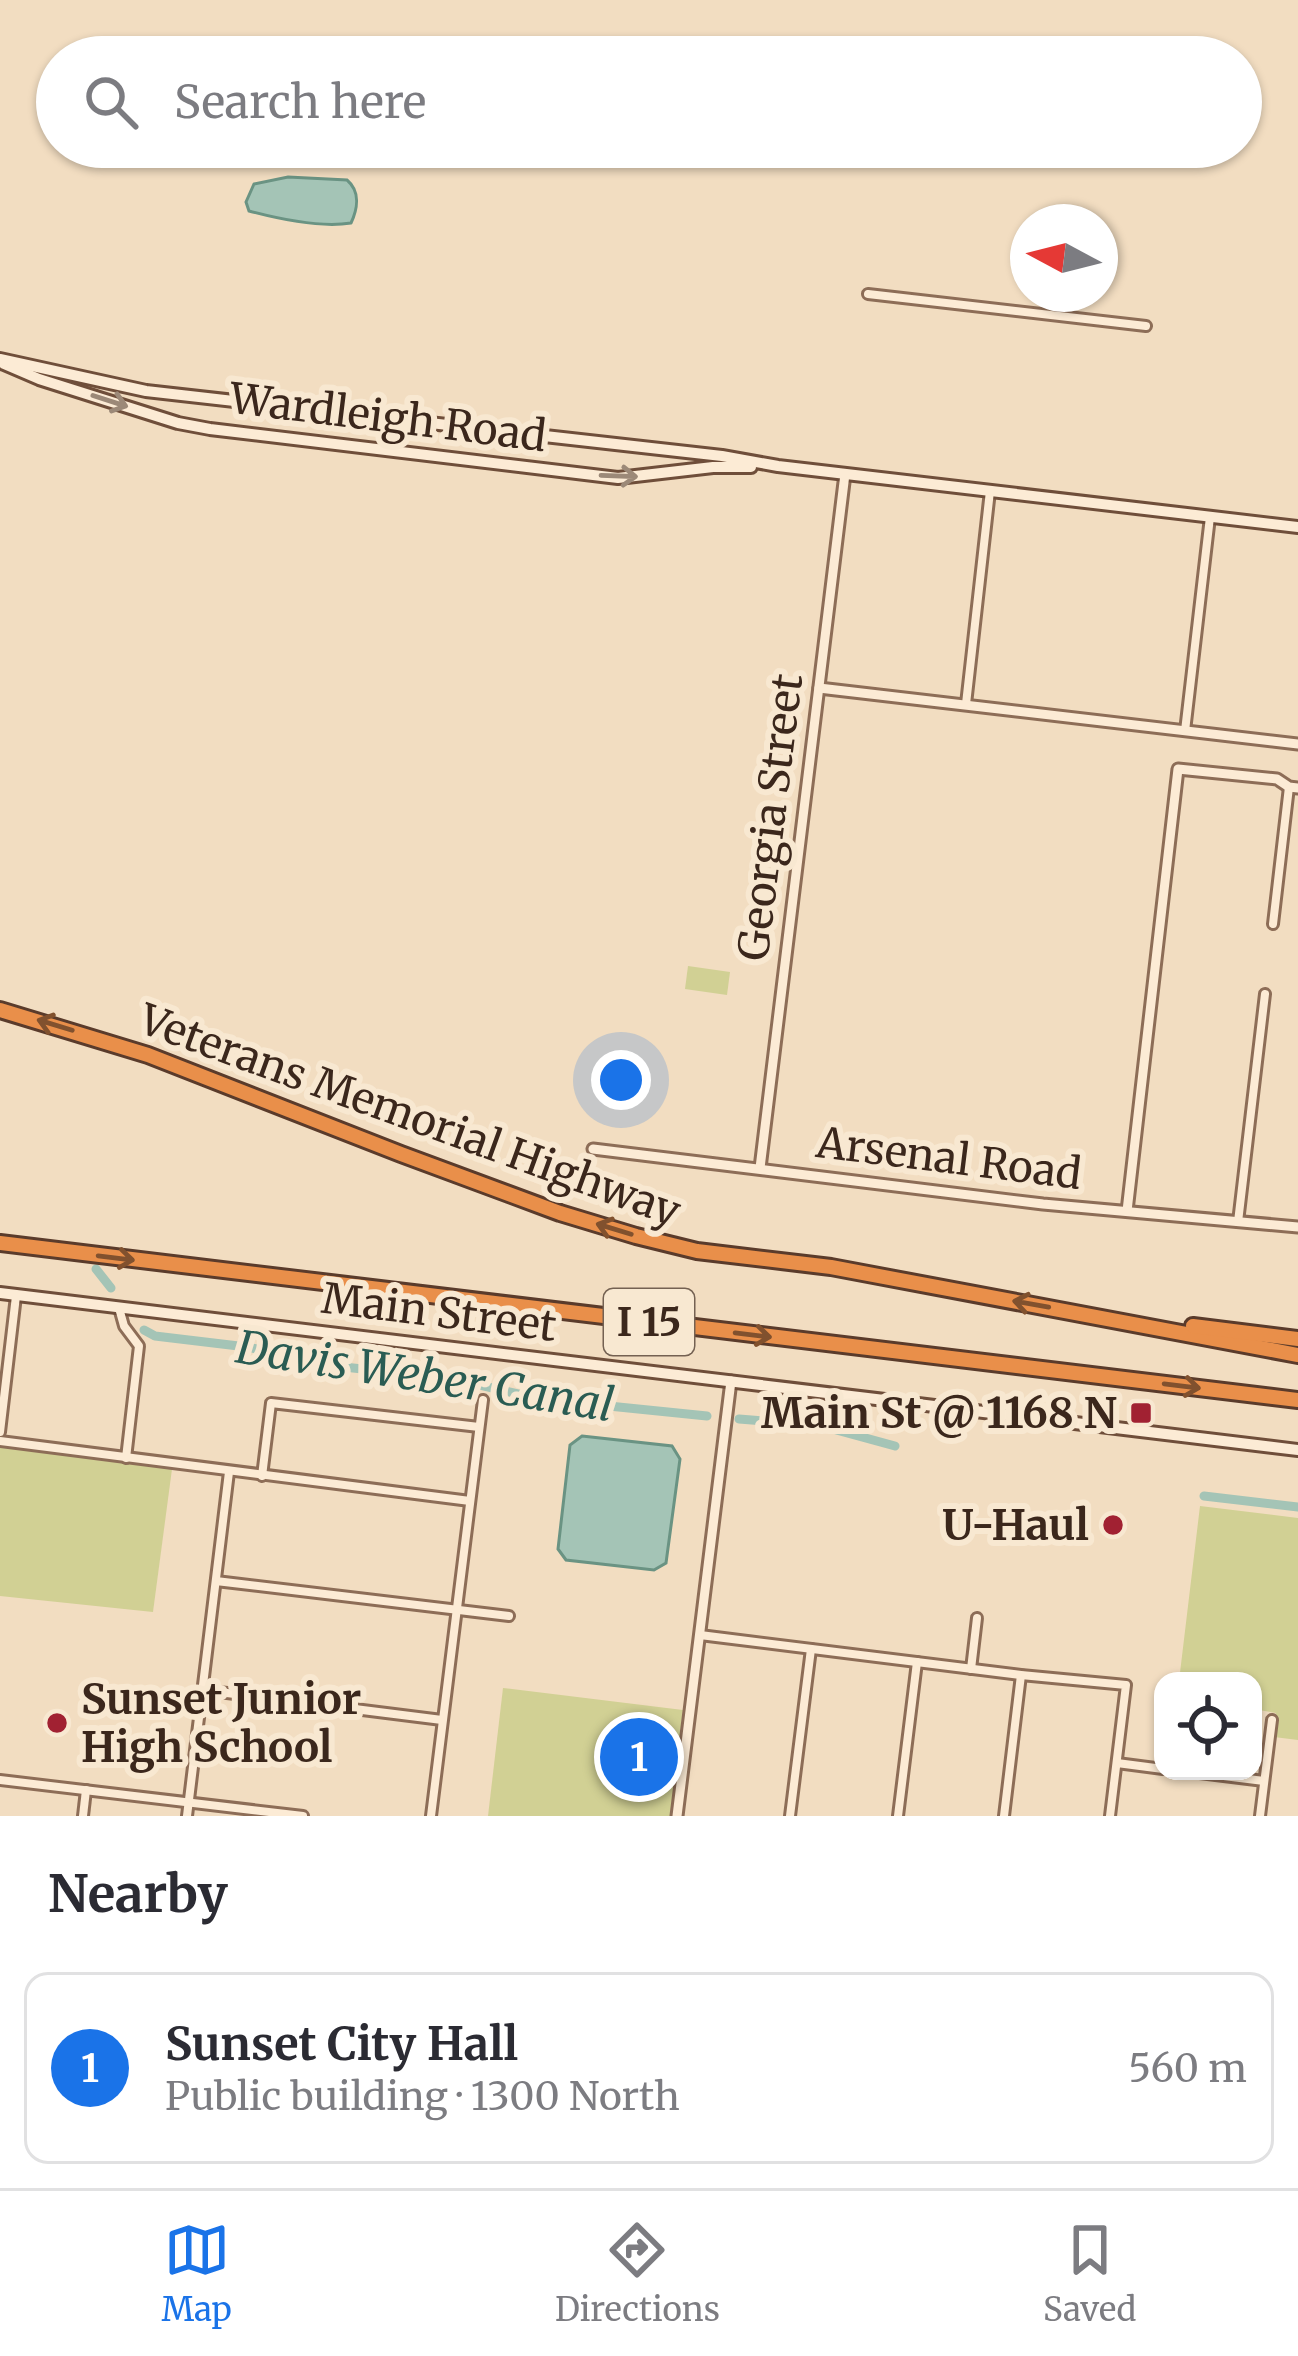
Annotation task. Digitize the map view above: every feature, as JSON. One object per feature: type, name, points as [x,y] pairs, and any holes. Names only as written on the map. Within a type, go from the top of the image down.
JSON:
[{"type":"highway","name":"Veterans Memorial Highway","points":[[0,1010],[148,1055],[560,1213],[636,1236],[697,1251],[831,1267],[1298,1355]]},
{"type":"highway","name":"I 15","points":[[0,1244],[1298,1400]]},
{"type":"highway","points":[[1086,1313],[1298,1339]]},
{"type":"main road","name":"Wardleigh Road","points":[[0,360],[59,385],[209,430],[618,478],[713,466],[778,466]]},
{"type":"main road","name":"Wardleigh Road","points":[[0,360],[165,394],[1298,527]]},
{"type":"main road","name":"Main Street","points":[[0,1293],[1298,1450]]},
{"type":"street","points":[[868,294],[1146,326]]},
{"type":"street","name":"Georgia Street","points":[[760,1168],[845,474]]},
{"type":"street","points":[[966,704],[990,491]]},
{"type":"street","points":[[1185,731],[1210,517]]},
{"type":"street","points":[[819,688],[1298,744]]},
{"type":"street","points":[[1127,1211],[1178,769],[1276,779],[1293,787]]},
{"type":"street","points":[[1273,923],[1297,775]]},
{"type":"street","points":[[1238,1222],[1265,994]]},
{"type":"street","name":"Arsenal Road","points":[[593,1149],[1027,1202],[1298,1227]]},
{"type":"street","points":[[16,1294],[0,1437],[126,1458],[470,1501]]},
{"type":"street","points":[[118,1306],[124,1326],[139,1346],[126,1458]]},
{"type":"street","points":[[677,1816],[731,1382]]},
{"type":"street","points":[[431,1816],[483,1400]]},
{"type":"street","points":[[262,1476],[271,1403],[479,1426]]},
{"type":"street","points":[[188,1816],[230,1472]]},
{"type":"street","points":[[216,1581],[509,1616]]},
{"type":"street","points":[[971,1669],[977,1618]]},
{"type":"street","points":[[700,1635],[1126,1685],[1110,1816]]},
{"type":"street","points":[[790,1816],[811,1648]]},
{"type":"street","points":[[898,1816],[917,1663]]},
{"type":"street","points":[[1004,1816],[1021,1675]]},
{"type":"street","points":[[202,1690],[442,1720]]},
{"type":"street","points":[[1260,1816],[1272,1720]]},
{"type":"street","points":[[1117,1763],[1154,1767]]},
{"type":"street","points":[[0,1780],[303,1816]]},
{"type":"street","points":[[1256,1780],[1264,1781]]},
{"type":"street","points":[[82,1816],[86,1790]]},
{"type":"shaded area","points":[[288,177],[347,180],[356,200],[351,223],[313,224],[249,211],[246,202],[254,184]]},
{"type":"shaded area","points":[[688,966],[730,972],[727,995],[685,989]]},
{"type":"shaded area","points":[[582,1436],[672,1446],[680,1459],[666,1563],[654,1570],[566,1560],[558,1549],[570,1445]]},
{"type":"shaded area","points":[[0,1447],[172,1469],[153,1612],[0,1596]]},
{"type":"shaded area","points":[[1200,1506],[1298,1518],[1298,1740],[1274,1737],[1276,1713],[1262,1711],[1262,1672],[1180,1672]]},
{"type":"shaded area","points":[[503,1688],[683,1710],[670,1816],[488,1816]]},
{"type":"waterway","points":[[96,1269],[111,1288]]},
{"type":"waterway","name":"Davis Weber Canal","points":[[144,1330],[155,1336],[247,1347],[344,1367],[454,1379],[540,1399],[707,1416]]},
{"type":"waterway","name":"Davis Weber Canal","points":[[739,1419],[818,1425],[895,1446]]},
{"type":"waterway","name":"Davis Weber Canal","points":[[1204,1496],[1298,1507]]},
{"type":"place","name":"Main St @ 1168 N","points":[[1141,1413]]},
{"type":"place","name":"U-Haul","points":[[1113,1525]]},
{"type":"place","name":"Sunset Junior High School","points":[[57,1723]]},
{"type":"place","name":"Sunset City Hall","points":[[639,1757]]}]
